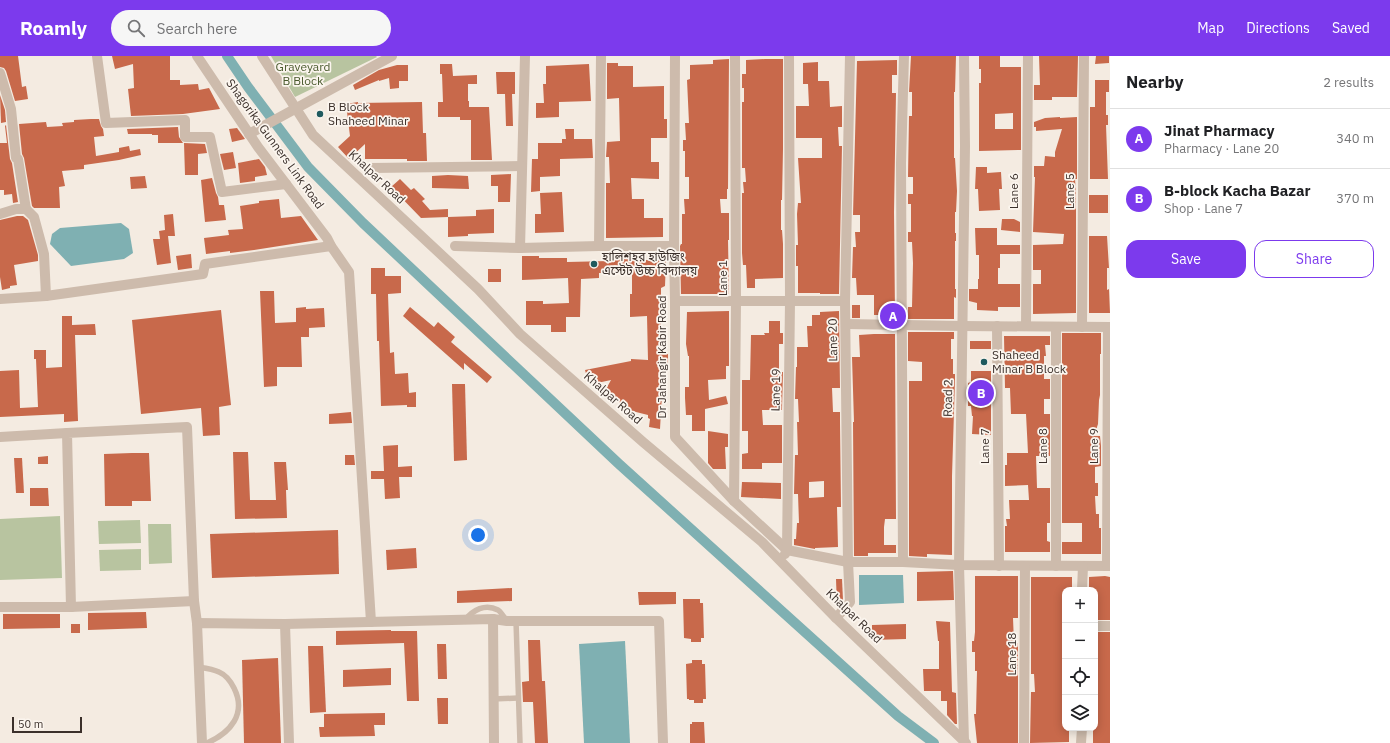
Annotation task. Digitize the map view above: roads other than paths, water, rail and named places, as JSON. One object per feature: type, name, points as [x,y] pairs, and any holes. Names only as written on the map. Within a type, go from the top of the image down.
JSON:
[{"type":"street","points":[[97,56],[106,123],[185,120],[185,137],[210,137],[222,192],[286,184]]},
{"type":"street","name":"Shagorika Gunners Link Road","points":[[197,56],[249,134],[327,238],[349,272],[371,622]]},
{"type":"street","name":"Khalpar Road","points":[[262,56],[291,110],[313,135],[478,289],[520,334],[643,442],[762,542],[836,618],[965,742]]},
{"type":"street","points":[[249,134],[392,56]]},
{"type":"street","points":[[520,248],[526,56]]},
{"type":"street","points":[[598,246],[601,56]]},
{"type":"street","name":"Dr Jahangir Kabir Road","points":[[675,56],[675,438],[734,501],[787,550]]},
{"type":"street","name":"Lane 1","points":[[734,501],[736,302],[735,56]]},
{"type":"street","name":"Lane 19","points":[[787,550],[790,301],[790,56]]},
{"type":"street","name":"Lane 20","points":[[836,618],[850,602],[848,562],[845,301],[850,56]]},
{"type":"street","points":[[903,562],[901,163],[904,56]]},
{"type":"street","name":"Road 2","points":[[964,56],[965,146],[959,566],[965,742]]},
{"type":"street","name":"Lane 6","points":[[1026,326],[1028,56]]},
{"type":"street","name":"Lane 5","points":[[1082,326],[1084,56]]},
{"type":"street","points":[[0,73],[11,109],[16,158],[18,159],[26,209],[34,217],[44,254],[46,296]]},
{"type":"street","points":[[371,168],[522,166]]},
{"type":"street","points":[[0,214],[16,209],[26,209]]},
{"type":"street","points":[[0,299],[46,296],[203,274],[205,264],[331,246]]},
{"type":"street","points":[[455,246],[520,248],[674,246]]},
{"type":"street","points":[[675,301],[845,301]]},
{"type":"street","points":[[846,324],[902,326],[1109,326]]},
{"type":"street","name":"Lane 7","points":[[997,326],[999,566]]},
{"type":"street","name":"Lane 9","points":[[1109,326],[1109,566]]},
{"type":"street","name":"Lane 8","points":[[1056,327],[1056,566]]},
{"type":"street","points":[[0,436],[187,427],[194,601],[202,743]]},
{"type":"street","points":[[67,433],[71,607]]},
{"type":"street","points":[[782,562],[787,550],[848,562],[903,562],[959,566],[1109,566]]},
{"type":"street","name":"Lane 18","points":[[1024,743],[1025,566]]},
{"type":"street","points":[[1082,587],[1083,566]]},
{"type":"street","points":[[0,607],[71,607],[194,601]]},
{"type":"street","points":[[196,623],[285,624],[493,619],[511,621],[659,621],[663,743]]},
{"type":"street","points":[[493,619],[494,743]]},
{"type":"street","points":[[285,624],[289,743]]},
{"type":"street","points":[[1098,626],[1110,626]]},
{"type":"street","points":[[1082,731],[1082,743]]},
{"type":"lane","points":[[464,620],[470,613],[479,608],[488,607],[499,611],[511,621],[518,698],[520,743]]},
{"type":"lane","points":[[198,667],[221,672],[231,682],[236,692],[238,701],[238,713],[233,724],[217,739],[207,743]]},
{"type":"lane","points":[[493,700],[518,698]]},
{"type":"water","points":[[121,223],[129,229],[133,253],[124,259],[71,266],[50,244],[52,234],[60,228]]},
{"type":"water","points":[[859,575],[903,575],[904,603],[859,605]]},
{"type":"water","points":[[625,641],[630,743],[584,743],[579,644]]},
{"type":"waterway","points":[[227,56],[248,87],[308,167],[363,223],[619,464],[898,716],[934,743]]},
{"type":"place","name":"B Block Shaheed Minar","points":[[320,114]]},
{"type":"place","name":"হালিশহর হাউজিং এস্টেট উচ্চ বিদ্যালয়","points":[[594,264]]},
{"type":"place","name":"Jinat Pharmacy","points":[[893,316]]},
{"type":"place","name":"Shaheed Minar B Block","points":[[984,362]]},
{"type":"place","name":"B-block Kacha Bazar","points":[[981,393]]},
{"type":"park label","name":"Graveyard B Block","points":[[303,74]]}]
